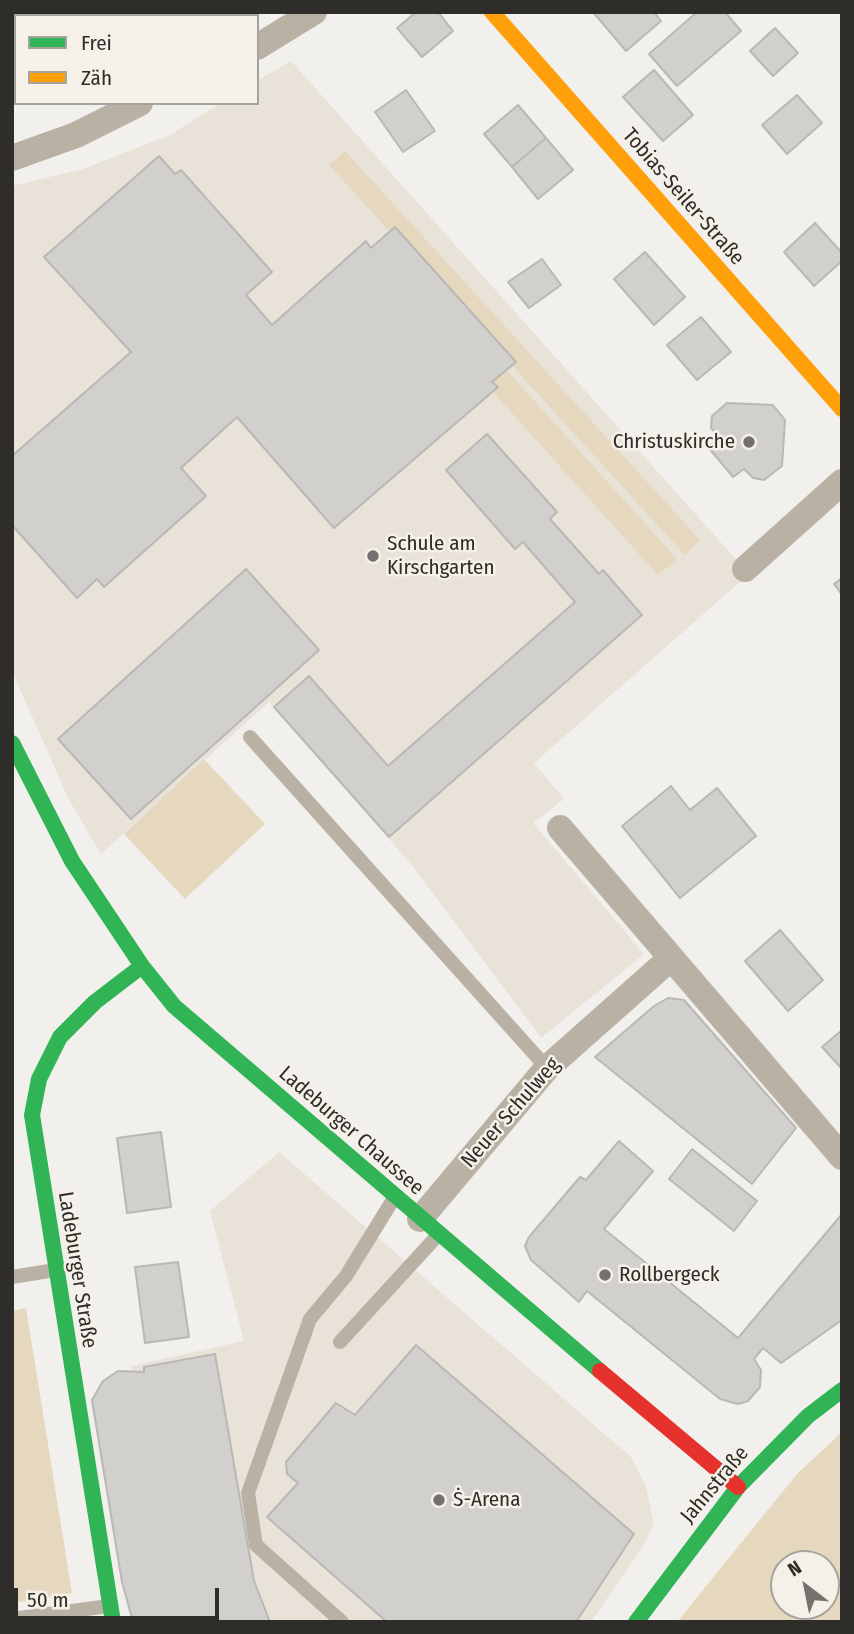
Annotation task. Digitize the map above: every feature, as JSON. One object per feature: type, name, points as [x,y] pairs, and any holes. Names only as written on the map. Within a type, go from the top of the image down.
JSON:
[{"type":"main road","name":"Tobias-Seiler-Straße","points":[[492,12],[842,409]]},
{"type":"main road","name":"Ladeburger Chaussee","points":[[12,743],[72,861],[142,966],[174,1006],[429,1227],[738,1487]]},
{"type":"main road","name":"Ladeburger Straße","points":[[111,1614],[32,1115],[39,1079],[60,1037],[95,1002],[142,966]]},
{"type":"main road","name":"Jahnstraße","points":[[636,1622],[738,1487],[808,1416],[842,1390]]},
{"type":"street","points":[[259,46],[314,12]]},
{"type":"street","points":[[12,158],[76,135],[136,105]]},
{"type":"street","points":[[745,569],[842,482]]},
{"type":"street","points":[[560,828],[842,1157]]},
{"type":"street","name":"Neuer Schulweg","points":[[429,1227],[547,1068],[671,958]]},
{"type":"lane","points":[[250,737],[547,1068]]},
{"type":"lane","points":[[342,1622],[256,1545],[248,1493],[310,1319],[346,1276],[395,1197]]},
{"type":"lane","points":[[340,1342],[429,1227]]},
{"type":"lane","points":[[12,1277],[55,1270]]},
{"type":"lane","points":[[12,1619],[111,1614]]},
{"type":"shaded area","points":[[12,12],[188,14],[14,14],[12,62]]},
{"type":"shaded area","name":"Schule am Kirschgarten","points":[[291,61],[749,574],[534,763],[564,799],[533,823],[644,954],[541,1038],[410,863],[269,702],[101,854],[69,800],[12,671],[12,186],[83,169],[170,135],[218,105],[259,105],[259,80]]},
{"type":"shaded area","points":[[345,151],[700,540],[685,555],[329,165]]},
{"type":"shaded area","points":[[502,365],[677,559],[658,575],[483,381]]},
{"type":"shaded area","points":[[204,759],[265,824],[185,899],[124,834]]},
{"type":"shaded area","points":[[279,1152],[631,1457],[646,1486],[654,1524],[642,1548],[591,1622],[185,1622],[131,1366],[244,1341],[210,1211]]},
{"type":"shaded area","points":[[26,1308],[72,1593],[12,1603],[12,1311]]},
{"type":"shaded area","points":[[842,1432],[842,1622],[677,1622],[797,1474]]},
{"type":"building","points":[[12,12],[83,12],[14,14],[12,46]]},
{"type":"building","points":[[416,12],[438,12],[453,31],[422,57],[397,28]]},
{"type":"building","points":[[593,12],[654,12],[661,21],[626,51]]},
{"type":"building","points":[[697,12],[725,12],[741,31],[677,86],[649,54]]},
{"type":"building","points":[[775,28],[798,53],[773,76],[750,51]]},
{"type":"building","points":[[654,70],[693,115],[663,141],[623,97]]},
{"type":"building","points":[[406,90],[435,131],[403,152],[375,112]]},
{"type":"building","points":[[797,95],[822,123],[787,154],[762,125]]},
{"type":"building","points":[[518,105],[546,138],[512,167],[484,134]]},
{"type":"building","points":[[546,138],[573,170],[538,199],[512,167]]},
{"type":"building","points":[[159,156],[175,174],[181,170],[272,272],[246,295],[272,325],[366,241],[371,248],[395,227],[516,362],[492,382],[498,387],[334,528],[237,417],[181,468],[206,496],[104,587],[97,579],[77,598],[12,525],[12,456],[131,352],[44,257]]},
{"type":"building","points":[[815,223],[842,253],[842,261],[814,286],[784,252]]},
{"type":"building","points":[[645,252],[685,297],[654,325],[614,279]]},
{"type":"building","points":[[542,259],[561,285],[529,308],[508,282]]},
{"type":"building","points":[[701,317],[731,352],[697,380],[667,345]]},
{"type":"building","name":"Christuskirche","points":[[727,403],[773,405],[785,420],[782,466],[764,480],[753,478],[744,469],[733,477],[708,447],[720,438],[711,428],[712,416]]},
{"type":"building","points":[[487,434],[557,512],[550,519],[599,574],[603,570],[642,615],[389,837],[274,707],[309,676],[388,766],[575,602],[523,542],[515,549],[446,470]]},
{"type":"building","points":[[246,569],[319,650],[131,819],[58,739]]},
{"type":"building","points":[[842,578],[842,595],[834,584]]},
{"type":"building","points":[[671,786],[690,810],[717,788],[756,836],[680,898],[622,826]]},
{"type":"building","points":[[780,930],[823,980],[788,1011],[745,961]]},
{"type":"building","points":[[668,998],[684,1000],[796,1128],[752,1184],[595,1057],[654,1006]]},
{"type":"building","points":[[842,1030],[842,1069],[822,1047]]},
{"type":"building","points":[[161,1132],[171,1207],[127,1213],[117,1138]]},
{"type":"building","name":"Rollbergeck","points":[[619,1141],[653,1171],[604,1229],[738,1338],[842,1214],[842,1320],[781,1363],[763,1348],[754,1359],[761,1370],[760,1387],[748,1401],[738,1404],[720,1399],[587,1291],[579,1302],[531,1260],[525,1246],[529,1237],[580,1177],[586,1180]]},
{"type":"building","points":[[692,1149],[757,1201],[734,1231],[669,1179]]},
{"type":"building","points":[[178,1262],[189,1337],[145,1343],[135,1267]]},
{"type":"building","name":"Ṡ-Arena","points":[[416,1345],[634,1534],[576,1622],[387,1622],[267,1517],[298,1483],[287,1474],[286,1462],[336,1403],[355,1415]]},
{"type":"building","points":[[215,1354],[254,1581],[270,1622],[133,1622],[122,1582],[92,1400],[103,1381],[118,1371],[144,1372],[144,1367]]},
{"type":"traffic: fast","points":[[12,743],[72,861],[142,966],[174,1006],[600,1371]]},
{"type":"traffic: fast","points":[[113,1622],[32,1115],[39,1079],[60,1037],[95,1002],[142,966]]},
{"type":"traffic: fast","points":[[636,1622],[738,1487],[808,1416],[842,1390]]},
{"type":"traffic: slow","points":[[492,12],[842,409]]},
{"type":"traffic: jam","points":[[600,1371],[738,1487]]},
{"type":"place","name":"Christuskirche","points":[[749,442]]},
{"type":"place","name":"Schule am Kirschgarten","points":[[373,556]]},
{"type":"place","name":"Rollbergeck","points":[[605,1275]]},
{"type":"place","name":"Ṡ-Arena","points":[[439,1500]]}]
